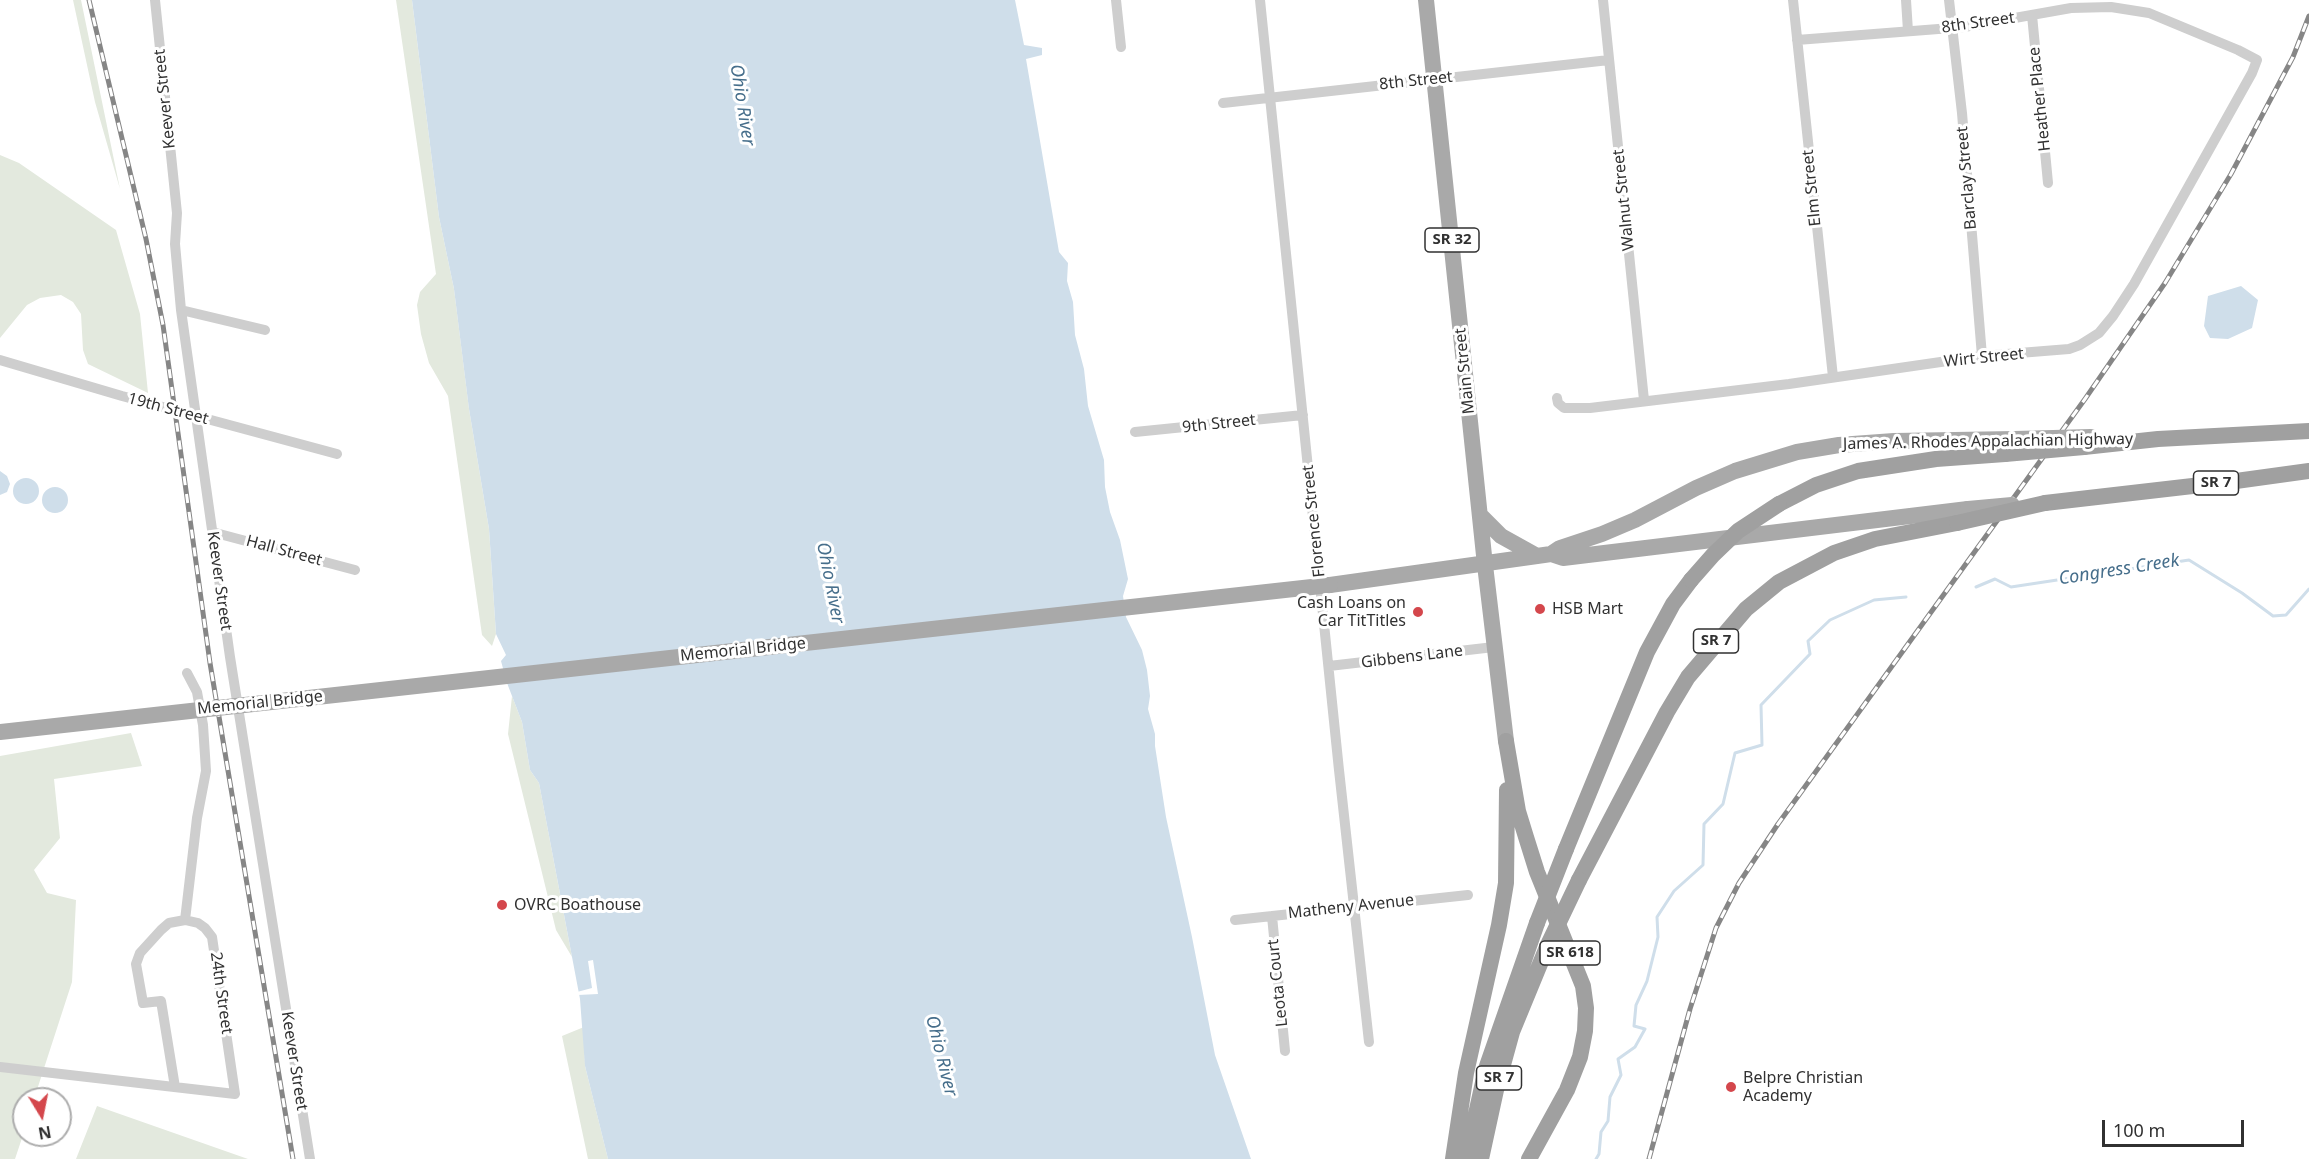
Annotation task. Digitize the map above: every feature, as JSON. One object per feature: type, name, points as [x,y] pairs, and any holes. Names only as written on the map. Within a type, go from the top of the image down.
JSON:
[{"type":"highway","name":"SR 7","points":[[1466,1159],[1486,1069],[1537,922],[1647,652],[1672,604],[1713,555],[1738,531],[1779,504],[1816,485],[1858,471],[1936,459],[2006,454],[2087,442],[2309,431]]},
{"type":"highway","name":"SR 7","points":[[1481,1159],[1503,1063],[1525,1000],[1579,880],[1667,712],[1688,677],[1746,609],[1779,582],[1833,553],[1875,539],[2045,503],[2309,471]]},
{"type":"highway","points":[[1453,1159],[1466,1073],[1499,925],[1506,883],[1506,741]]},
{"type":"highway","name":"SR 618","points":[[1506,741],[1518,811],[1537,872],[1583,986],[1586,1008],[1580,1058],[1567,1090],[1529,1159]]},
{"type":"main road","name":"Main Street","points":[[1426,0],[1485,565],[1506,741]]},
{"type":"main road","name":"James A. Rhodes Appalachian Highway","points":[[1485,565],[1544,555],[1602,534],[1735,471],[1797,452],[1839,445],[1894,441],[2015,439],[2087,442]]},
{"type":"main road","name":"James A. Rhodes Appalachian Highway","points":[[1544,555],[1563,558],[1968,509],[2045,503]]},
{"type":"main road","points":[[1480,515],[1501,536],[1544,555]]},
{"type":"main road","name":"Memorial Bridge","points":[[0,732],[1330,585],[1485,565]]},
{"type":"street","name":"Keever Street","points":[[155,0],[177,213],[175,244],[181,310],[230,657],[310,1159]]},
{"type":"street","points":[[1116,0],[1121,47]]},
{"type":"street","name":"Florence Street","points":[[1260,0],[1369,1042]]},
{"type":"street","name":"Walnut Street","points":[[1603,0],[1644,400]]},
{"type":"street","name":"Elm Street","points":[[1793,0],[1833,377]]},
{"type":"street","points":[[1906,0],[1908,31]]},
{"type":"street","name":"Barclay Street","points":[[1949,0],[1963,123],[1982,356]]},
{"type":"street","name":"8th Street","points":[[1797,40],[1952,28],[2089,7],[2133,9],[2260,58]]},
{"type":"street","name":"Heather Place","points":[[2032,15],[2048,183]]},
{"type":"street","name":"Wirt Street","points":[[1557,398],[1561,406],[1572,409],[1789,384],[1982,356],[2069,349],[2080,345],[2099,333],[2134,284],[2260,58]]},
{"type":"street","name":"8th Street","points":[[1223,103],[1609,60]]},
{"type":"street","points":[[181,310],[265,330]]},
{"type":"street","name":"19th Street","points":[[0,360],[337,454]]},
{"type":"street","name":"9th Street","points":[[1135,432],[1303,415]]},
{"type":"street","name":"Hall Street","points":[[212,532],[355,570]]},
{"type":"street","name":"Gibbens Lane","points":[[1329,666],[1494,647]]},
{"type":"street","points":[[175,1087],[161,1001],[143,1003],[136,964],[140,953],[161,930],[169,923],[185,920],[197,818],[206,771],[203,725],[197,692],[187,673]]},
{"type":"street","name":"Matheny Avenue","points":[[1235,920],[1468,895]]},
{"type":"street","name":"Leota Court","points":[[1272,916],[1285,1051]]},
{"type":"street","name":"24th Street","points":[[0,1067],[235,1094],[212,937],[198,923],[185,920]]},
{"type":"shaded area","points":[[73,0],[81,0],[120,189],[95,102]]},
{"type":"shaded area","points":[[396,0],[412,0],[439,217],[454,289],[469,409],[489,529],[496,634],[492,646],[482,635],[448,396],[429,363],[421,334],[417,305],[420,292],[436,274]]},
{"type":"shaded area","points":[[0,155],[19,163],[116,230],[140,314],[148,393],[88,364],[83,350],[81,314],[73,302],[61,295],[40,298],[27,305],[0,338]]},
{"type":"shaded area","points":[[512,696],[522,722],[530,770],[539,783],[572,957],[556,930],[508,734]]},
{"type":"shaded area","points":[[131,733],[142,766],[54,779],[60,838],[34,870],[47,893],[76,900],[72,982],[38,1087],[12,1087],[12,1147],[19,1147],[15,1159],[0,1159],[0,756]]},
{"type":"shaded area","points":[[584,1027],[585,1066],[608,1159],[588,1159],[562,1036]]},
{"type":"shaded area","points":[[97,1106],[248,1159],[76,1159]]},
{"type":"water","name":"Ohio River","points":[[412,0],[1015,0],[1024,45],[1042,48],[1042,55],[1026,59],[1059,252],[1068,263],[1067,281],[1073,302],[1075,335],[1084,369],[1088,406],[1104,460],[1105,487],[1110,512],[1120,540],[1128,579],[1123,596],[1126,617],[1142,650],[1147,670],[1150,696],[1148,709],[1155,734],[1166,817],[1215,1055],[1251,1159],[608,1159],[585,1066],[580,999],[539,783],[530,770],[522,722],[501,661],[506,655],[496,634],[489,529],[469,409],[454,289],[439,217]]},
{"type":"water","points":[[2241,286],[2258,300],[2252,328],[2228,339],[2210,338],[2204,326],[2208,296]]},
{"type":"water","points":[[0,471],[7,476],[10,484],[7,492],[0,495]]},
{"type":"water","points":[[26,478],[35,482],[39,491],[35,500],[26,504],[17,500],[13,491],[17,482]]},
{"type":"water","points":[[55,487],[64,491],[68,500],[64,509],[55,513],[46,509],[42,500],[46,491]]},
{"type":"pier","points":[[593,960],[598,994],[578,995],[577,992],[592,988],[588,961]]},
{"type":"waterway","name":"Congress Creek","points":[[1976,587],[1995,579],[2011,587],[2189,560],[2242,593],[2273,616],[2286,615],[2309,589]]},
{"type":"waterway","name":"Congress Creek","points":[[1596,1159],[1599,1154],[1601,1132],[1608,1121],[1610,1097],[1621,1075],[1618,1059],[1635,1047],[1645,1029],[1634,1026],[1636,1005],[1647,981],[1658,937],[1657,917],[1674,891],[1703,865],[1704,824],[1723,804],[1735,753],[1762,745],[1761,705],[1810,654],[1808,641],[1830,620],[1874,600],[1906,597]]},
{"type":"railway","points":[[89,0],[146,239],[163,325],[210,663],[293,1159]]},
{"type":"railway","points":[[1649,1159],[1690,1009],[1716,928],[1739,883],[1778,824],[2085,399],[2165,283],[2231,174],[2293,57],[2309,16]]},
{"type":"place","name":"HSB Mart","points":[[1540,609]]},
{"type":"place","name":"Cash Loans on Car TitTitles","points":[[1418,612]]},
{"type":"place","name":"OVRC Boathouse","points":[[502,905]]},
{"type":"place","name":"Belpre Christian Academy","points":[[1731,1087]]}]
